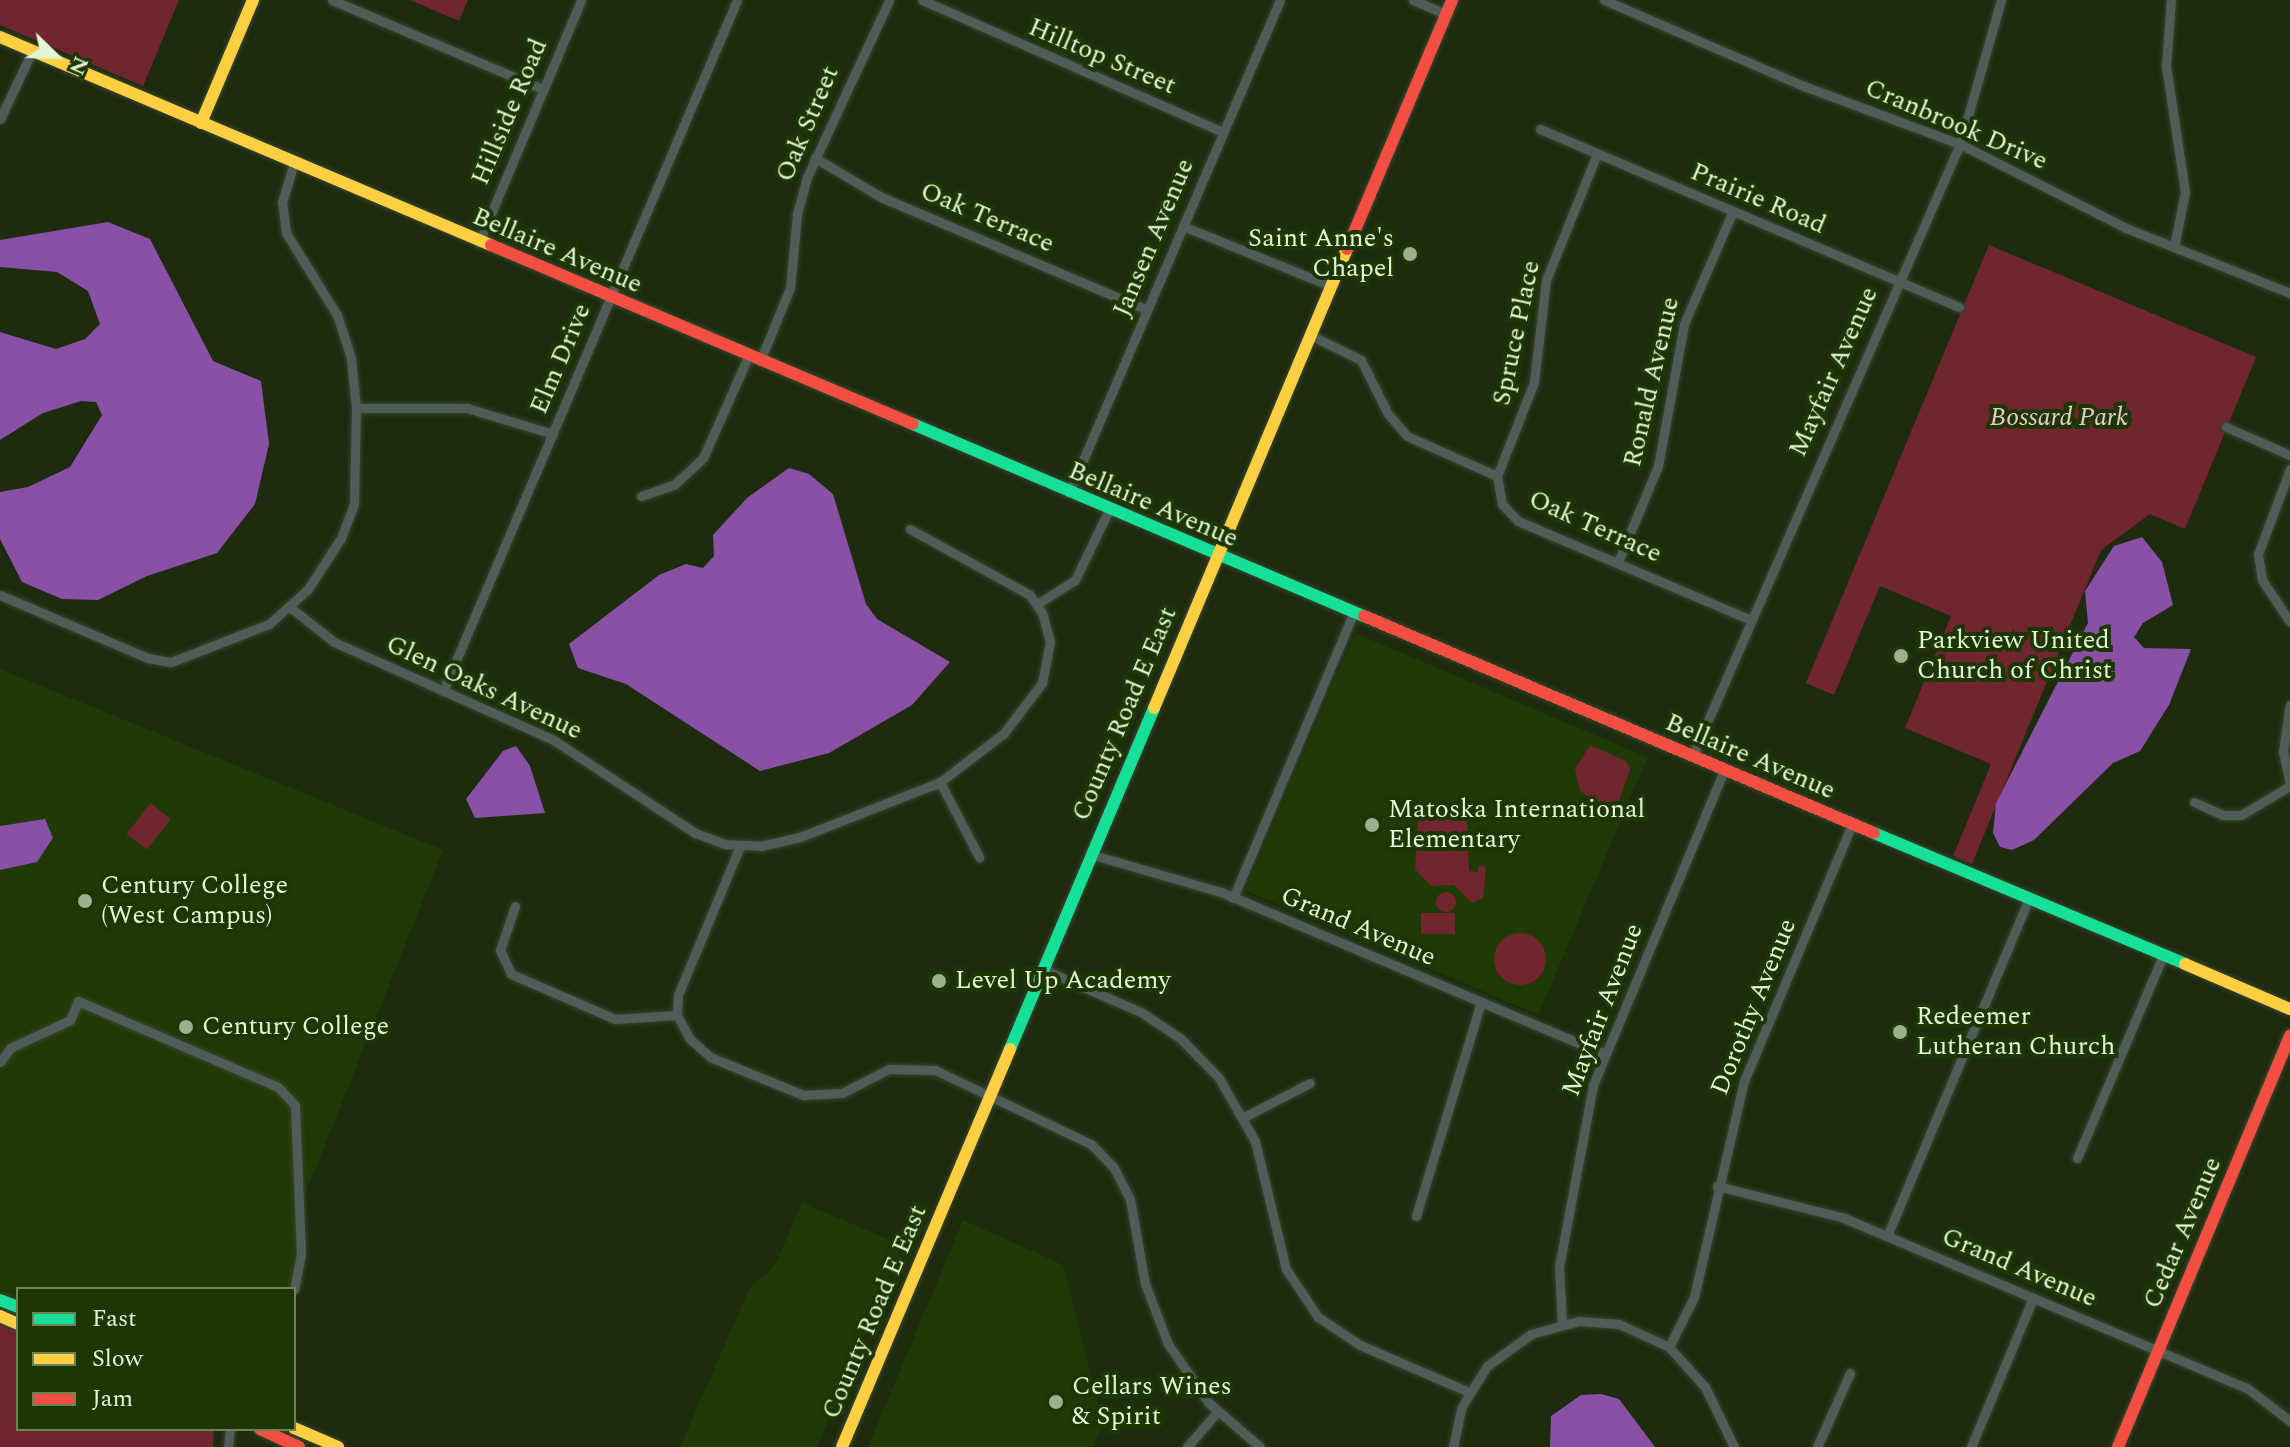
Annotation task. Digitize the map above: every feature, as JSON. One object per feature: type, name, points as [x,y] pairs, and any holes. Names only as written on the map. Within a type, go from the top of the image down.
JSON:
[{"type":"street","points":[[201,123],[253,0]]},
{"type":"street","points":[[332,0],[543,89]]},
{"type":"street","name":"Hillside Road","points":[[479,242],[581,0]]},
{"type":"street","name":"Elm Drive","points":[[443,691],[737,0]]},
{"type":"street","name":"Oak Street","points":[[641,496],[675,484],[703,458],[790,288],[797,214],[815,158],[889,0]]},
{"type":"street","name":"Hilltop Street","points":[[922,0],[1222,132]]},
{"type":"street","name":"Jansen Avenue","points":[[1069,493],[1280,0]]},
{"type":"street","points":[[1413,0],[1446,14]]},
{"type":"street","name":"County Road E East","points":[[842,1447],[1215,556],[1452,0]]},
{"type":"street","name":"Cranbrook Drive","points":[[1604,0],[1804,86],[1960,144],[2174,247],[2290,293]]},
{"type":"street","name":"Mayfair Avenue","points":[[1692,757],[1749,619],[1960,144],[2001,0]]},
{"type":"street","points":[[2171,0],[2166,66],[2185,192],[2174,247]]},
{"type":"street","name":"Bellaire Avenue","points":[[0,37],[1215,556],[2290,1009]]},
{"type":"street","points":[[0,119],[32,51]]},
{"type":"street","name":"Prairie Road","points":[[1540,129],[1959,307]]},
{"type":"street","name":"Spruce Place","points":[[1497,476],[1534,382],[1546,280],[1597,154]]},
{"type":"street","name":"Oak Terrace","points":[[815,158],[881,197],[1147,310]]},
{"type":"street","points":[[0,595],[148,658],[171,662],[254,631],[291,608],[318,575],[348,522],[357,485],[356,408],[351,358],[337,315],[286,233],[282,202],[294,163]]},
{"type":"street","name":"Ronald Avenue","points":[[1618,562],[1658,466],[1684,324],[1732,213]]},
{"type":"street","points":[[1183,226],[1331,286]]},
{"type":"street","name":"Oak Terrace","points":[[1310,335],[1361,360],[1388,414],[1407,436],[1497,476],[1502,504],[1518,521],[1749,619]]},
{"type":"street","points":[[356,408],[467,408],[553,434]]},
{"type":"street","points":[[2226,427],[2290,455]]},
{"type":"street","points":[[2290,469],[2258,554],[2262,580],[2290,622]]},
{"type":"street","points":[[910,529],[1021,587],[1037,604],[1075,580],[1109,510]]},
{"type":"street","name":"Glen Oaks Avenue","points":[[291,608],[334,642],[552,739],[695,833],[740,846],[800,837],[940,782],[1004,733],[1042,683],[1050,642],[1037,604]]},
{"type":"street","points":[[1233,898],[1353,614]]},
{"type":"street","points":[[2194,802],[2223,815],[2241,815],[2290,784],[2283,751],[2290,705]]},
{"type":"street","name":"Mayfair Avenue","points":[[1562,1323],[1559,1267],[1587,1109],[1605,1054],[1724,771]]},
{"type":"street","points":[[940,782],[979,857]]},
{"type":"street","name":"Dorothy Avenue","points":[[1669,1347],[1690,1312],[1744,1081],[1852,824]]},
{"type":"street","points":[[740,846],[681,985],[677,1015],[689,1038],[710,1057],[803,1095],[842,1093],[874,1075],[905,1067],[935,1070],[1078,1135],[1114,1168],[1130,1199],[1145,1284],[1161,1330],[1180,1364],[1217,1412],[1260,1447]]},
{"type":"street","name":"Grand Avenue","points":[[1090,854],[1233,898],[1605,1054]]},
{"type":"street","points":[[1887,1236],[2029,899]]},
{"type":"street","points":[[515,906],[500,950],[511,974],[615,1019],[677,1015]]},
{"type":"street","points":[[2077,1158],[2163,955]]},
{"type":"street","points":[[1042,969],[1163,1026],[1201,1057],[1244,1117],[1264,1164],[1280,1253],[1305,1303],[1348,1339],[1469,1392]]},
{"type":"street","points":[[0,1062],[10,1048],[70,1020],[78,1001],[278,1087],[295,1105],[301,1254],[294,1287]]},
{"type":"street","points":[[1416,1216],[1481,1002]]},
{"type":"street","name":"Cedar Avenue","points":[[2118,1447],[2290,1036]]},
{"type":"street","points":[[1244,1117],[1310,1083]]},
{"type":"street","name":"Grand Avenue","points":[[1717,1186],[1813,1207],[1887,1236],[2247,1388],[2290,1421]]},
{"type":"street","points":[[1971,1447],[2033,1298]]},
{"type":"street","points":[[1453,1447],[1469,1392],[1508,1348],[1562,1323],[1619,1324],[1669,1347],[1705,1387],[1734,1447]]},
{"type":"street","points":[[1817,1447],[1850,1373]]},
{"type":"street","points":[[1187,1447],[1217,1412]]},
{"type":"street","points":[[296,1429],[338,1447]]},
{"type":"street","points":[[264,1431],[299,1447]]},
{"type":"shaded area","points":[[108,222],[150,239],[213,361],[261,381],[269,444],[255,504],[217,553],[147,576],[98,600],[62,599],[22,582],[0,539],[0,492],[28,487],[70,467],[102,415],[96,402],[81,401],[43,413],[0,440],[0,332],[56,349],[85,339],[100,324],[88,291],[57,272],[0,267],[0,240]]},
{"type":"shaded area","points":[[789,468],[809,474],[833,494],[866,604],[877,619],[950,662],[912,705],[829,753],[760,771],[626,684],[578,668],[569,644],[659,575],[686,564],[703,568],[714,556],[713,535],[747,498]]},
{"type":"shaded area","points":[[2142,537],[2162,562],[2173,605],[2143,623],[2134,637],[2144,648],[2191,649],[2169,705],[2140,751],[2113,763],[2034,840],[2012,850],[2000,847],[1993,833],[1996,803],[2088,623],[2085,591],[2114,546]]},
{"type":"shaded area","points":[[1355,633],[1648,757],[1538,1015],[1246,891]]},
{"type":"shaded area","name":"Century College","points":[[0,669],[443,850],[301,1205],[294,1287],[16,1287],[16,1306],[0,1300]]},
{"type":"shaded area","points":[[516,746],[530,766],[545,813],[475,818],[466,799],[503,751]]},
{"type":"shaded area","points":[[45,819],[53,838],[37,862],[0,870],[0,826]]},
{"type":"shaded area","points":[[802,1203],[902,1245],[817,1447],[680,1447],[750,1287],[774,1267]]},
{"type":"shaded area","points":[[963,1220],[1063,1265],[1103,1422],[1093,1447],[868,1447]]},
{"type":"shaded area","points":[[1601,1394],[1619,1399],[1655,1447],[1550,1447],[1551,1416],[1581,1395]]},
{"type":"green space","points":[[0,0],[179,0],[143,86],[0,25]]},
{"type":"green space","points":[[410,0],[468,0],[459,21]]},
{"type":"green space","name":"Bossard Park","points":[[1989,245],[2256,357],[2185,529],[2150,514],[2101,550],[1972,864],[1953,856],[1991,764],[1905,728],[1951,616],[1880,586],[1834,695],[1806,683]]},
{"type":"green space","points":[[1590,745],[1626,761],[1630,769],[1618,804],[1596,804],[1580,790],[1575,769]]},
{"type":"green space","points":[[150,803],[171,819],[147,850],[127,834]]},
{"type":"green space","points":[[1467,817],[1469,871],[1477,872],[1479,865],[1486,867],[1483,898],[1472,903],[1454,885],[1431,886],[1415,869],[1418,819]]},
{"type":"green space","points":[[1446,892],[1453,895],[1456,902],[1453,909],[1446,912],[1439,909],[1436,902],[1439,895]]},
{"type":"green space","points":[[1421,913],[1455,913],[1455,934],[1421,934]]},
{"type":"green space","points":[[1520,933],[1538,941],[1546,959],[1538,977],[1520,985],[1502,977],[1494,959],[1502,941]]},
{"type":"green space","points":[[0,1316],[16,1323],[16,1431],[214,1431],[213,1447],[0,1447]]},
{"type":"traffic: fast","points":[[913,424],[1364,616]]},
{"type":"traffic: fast","points":[[1010,1049],[1154,708]]},
{"type":"traffic: fast","points":[[1874,833],[2185,964]]},
{"type":"traffic: fast","points":[[0,1300],[16,1306]]},
{"type":"traffic: slow","points":[[201,123],[253,0]]},
{"type":"traffic: slow","points":[[0,37],[491,245]]},
{"type":"traffic: slow","points":[[1154,708],[1347,249]]},
{"type":"traffic: slow","points":[[2185,964],[2290,1009]]},
{"type":"traffic: slow","points":[[842,1447],[1010,1049]]},
{"type":"traffic: slow","points":[[0,1316],[16,1323]]},
{"type":"traffic: slow","points":[[296,1429],[338,1447]]},
{"type":"traffic: jam","points":[[1347,249],[1452,0]]},
{"type":"traffic: jam","points":[[491,245],[913,424]]},
{"type":"traffic: jam","points":[[1364,616],[1874,833]]},
{"type":"traffic: jam","points":[[2118,1447],[2290,1036]]},
{"type":"traffic: jam","points":[[264,1431],[299,1447]]},
{"type":"place","name":"Saint Anne's Chapel","points":[[1410,254]]},
{"type":"place","name":"Parkview United Church of Christ","points":[[1901,656]]},
{"type":"place","name":"Matoska International Elementary","points":[[1372,825]]},
{"type":"place","name":"Century College (West Campus)","points":[[85,901]]},
{"type":"place","name":"Level Up Academy","points":[[939,981]]},
{"type":"place","name":"Century College","points":[[186,1027]]},
{"type":"place","name":"Redeemer Lutheran Church","points":[[1900,1032]]},
{"type":"place","name":"Cellars Wines & Spirit","points":[[1056,1402]]}]
